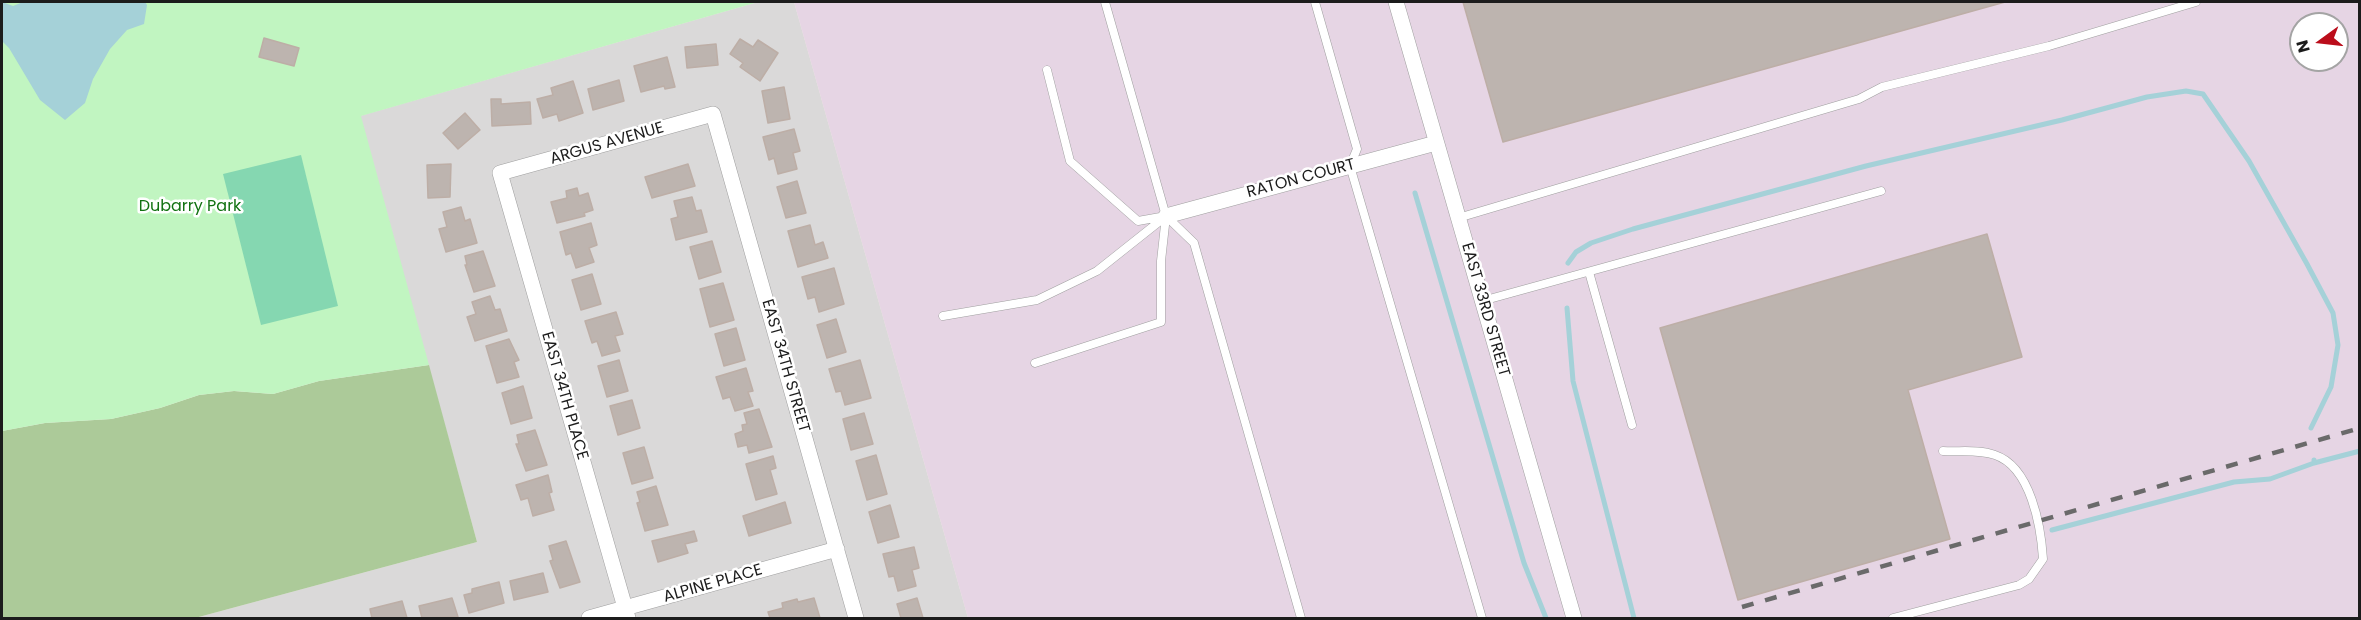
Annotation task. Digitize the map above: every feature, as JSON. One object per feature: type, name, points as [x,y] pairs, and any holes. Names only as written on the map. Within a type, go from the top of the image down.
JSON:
[{"type":"street","name":"EAST 33RD STREET","points":[[1396,2],[1575,618]]},
{"type":"street","name":"ARGUS AVENUE","points":[[500,174],[713,114]]},
{"type":"street","name":"EAST 34TH STREET","points":[[713,114],[856,618]]},
{"type":"street","name":"RATON COURT","points":[[1166,216],[1436,143]]},
{"type":"street","name":"EAST 34TH PLACE","points":[[500,174],[626,614]]},
{"type":"street","name":"ALPINE PLACE","points":[[589,618],[626,614],[837,549]]},
{"type":"lane","points":[[1035,363],[1161,322],[1161,261],[1166,216],[1105,2]]},
{"type":"lane","points":[[1315,2],[1357,149],[1350,166],[1482,618]]},
{"type":"lane","points":[[1458,218],[1859,99],[1882,87],[2049,46],[2196,2]]},
{"type":"lane","points":[[1047,70],[1070,161],[1138,221],[1166,216]]},
{"type":"lane","points":[[1482,301],[1881,191]]},
{"type":"lane","points":[[943,316],[1037,300],[1097,270],[1166,216]]},
{"type":"lane","points":[[1166,216],[1194,243],[1301,618]]},
{"type":"lane","points":[[1589,272],[1632,425]]},
{"type":"lane","points":[[1893,618],[2019,585],[2029,579],[2043,560],[2039,522],[2017,469],[1995,455],[1979,452],[1943,452]]},
{"type":"shaded area","points":[[758,2],[794,2],[968,618],[195,618],[477,542],[360,116]]},
{"type":"shaded area","points":[[794,2],[2359,2],[2359,618],[968,618]]},
{"type":"green space","name":"Dubarry Park","points":[[2,2],[758,2],[361,116],[429,365],[319,381],[273,394],[234,391],[199,395],[160,408],[111,419],[45,423],[2,431]]},
{"type":"green space","points":[[301,155],[338,306],[261,325],[223,174]]},
{"type":"green space","points":[[429,365],[477,542],[195,618],[2,618],[2,431],[45,423],[111,419],[160,408],[199,395],[234,391],[273,394],[319,381]]},
{"type":"water","points":[[2,2],[13,6],[23,2],[145,2],[147,5],[144,24],[127,30],[110,49],[93,79],[85,103],[65,120],[40,100],[9,48],[2,41]]},
{"type":"building","points":[[1463,2],[2005,2],[1503,142]]},
{"type":"building","points":[[264,38],[299,48],[294,66],[259,57]]},
{"type":"building","points":[[740,39],[753,47],[758,40],[778,53],[760,81],[740,67],[743,63],[730,54]]},
{"type":"building","points":[[716,44],[718,65],[687,68],[685,47]]},
{"type":"building","points":[[667,57],[675,87],[665,89],[664,86],[641,92],[634,66]]},
{"type":"building","points":[[619,80],[624,101],[593,110],[588,89]]},
{"type":"building","points":[[573,81],[583,113],[559,121],[557,114],[543,118],[537,99],[553,95],[551,88]]},
{"type":"building","points":[[784,87],[790,119],[768,123],[762,91]]},
{"type":"building","points":[[491,99],[501,99],[501,104],[530,102],[531,124],[492,126]]},
{"type":"building","points":[[465,113],[480,130],[458,149],[443,133]]},
{"type":"building","points":[[794,129],[800,151],[793,153],[797,169],[778,174],[774,158],[769,160],[763,137]]},
{"type":"building","points":[[451,164],[450,197],[428,198],[427,165]]},
{"type":"building","points":[[688,164],[695,186],[652,198],[645,177]]},
{"type":"building","points":[[797,181],[806,213],[786,218],[777,187]]},
{"type":"building","points":[[577,188],[579,196],[588,193],[593,210],[584,213],[585,216],[557,223],[551,202],[567,198],[566,191]]},
{"type":"building","points":[[692,197],[696,211],[701,210],[707,232],[676,240],[671,219],[678,217],[674,201]]},
{"type":"building","points":[[461,207],[465,221],[470,219],[477,243],[446,252],[439,229],[447,227],[443,212]]},
{"type":"building","points":[[591,223],[597,245],[589,248],[594,262],[576,268],[571,253],[566,255],[560,232]]},
{"type":"building","points":[[810,225],[815,245],[823,242],[828,258],[798,267],[788,231]]},
{"type":"building","points":[[1987,234],[2022,357],[1908,390],[1950,539],[1738,600],[1660,328]]},
{"type":"building","points":[[712,241],[721,272],[699,279],[690,247]]},
{"type":"building","points":[[483,251],[495,286],[474,292],[465,265],[467,265],[465,256]]},
{"type":"building","points":[[834,268],[844,304],[819,312],[815,297],[808,299],[802,277]]},
{"type":"building","points":[[592,274],[601,304],[581,310],[572,280]]},
{"type":"building","points":[[723,283],[734,320],[710,327],[700,289]]},
{"type":"building","points":[[490,296],[495,310],[500,309],[507,331],[475,341],[467,317],[476,314],[472,302]]},
{"type":"building","points":[[616,312],[623,334],[615,336],[620,351],[602,356],[597,341],[592,343],[585,321]]},
{"type":"building","points":[[836,319],[846,352],[827,358],[817,325]]},
{"type":"building","points":[[736,328],[745,360],[724,366],[715,334]]},
{"type":"building","points":[[509,339],[519,360],[514,362],[519,377],[497,383],[486,346]]},
{"type":"building","points":[[619,360],[628,391],[607,397],[598,366]]},
{"type":"building","points":[[860,360],[871,398],[845,405],[841,391],[836,392],[829,369]]},
{"type":"building","points":[[746,368],[753,391],[748,392],[753,406],[735,411],[730,397],[723,399],[716,377]]},
{"type":"building","points":[[523,386],[532,418],[511,424],[502,393]]},
{"type":"building","points":[[632,400],[640,428],[618,435],[610,406]]},
{"type":"building","points":[[759,409],[772,447],[749,453],[747,445],[738,447],[735,434],[743,431],[742,425],[747,424],[744,413]]},
{"type":"building","points":[[864,413],[873,444],[851,450],[843,419]]},
{"type":"building","points":[[535,430],[547,465],[526,471],[516,444],[519,444],[517,435]]},
{"type":"building","points":[[644,447],[653,478],[632,484],[623,453]]},
{"type":"building","points":[[876,455],[887,494],[867,500],[856,461]]},
{"type":"building","points":[[773,456],[776,468],[770,470],[777,494],[756,500],[746,464]]},
{"type":"building","points":[[548,475],[552,492],[549,493],[554,510],[533,516],[528,498],[521,500],[516,485]]},
{"type":"building","points":[[656,486],[668,525],[645,531],[637,503],[640,502],[637,492]]},
{"type":"building","points":[[785,502],[791,523],[749,536],[743,516]]},
{"type":"building","points":[[890,505],[899,537],[878,543],[869,512]]},
{"type":"building","points":[[694,531],[697,541],[685,544],[688,553],[658,562],[652,541]]},
{"type":"building","points":[[566,541],[580,582],[560,588],[550,561],[553,560],[549,546]]},
{"type":"building","points":[[914,547],[919,568],[912,570],[916,586],[898,591],[894,576],[889,577],[883,554]]},
{"type":"building","points":[[543,573],[548,592],[514,600],[510,581]]},
{"type":"building","points":[[499,582],[504,603],[469,613],[464,595],[472,593],[472,589]]},
{"type":"building","points":[[452,598],[458,617],[422,618],[419,606]]},
{"type":"building","points":[[814,598],[820,618],[770,618],[768,612],[783,608],[782,603]]},
{"type":"building","points":[[917,598],[923,618],[901,618],[897,604]]},
{"type":"building","points":[[402,601],[407,618],[372,618],[370,609]]},
{"type":"waterway","points":[[1568,263],[1576,252],[1591,243],[1633,229],[1866,166],[2062,120],[2147,97],[2186,91],[2203,94],[2249,161],[2333,313],[2338,345],[2331,387],[2311,428]]},
{"type":"waterway","points":[[1415,193],[1524,563],[1546,618]]},
{"type":"waterway","points":[[1567,308],[1573,381],[1634,618]]},
{"type":"waterway","points":[[2314,460],[2314,463],[2360,451]]},
{"type":"waterway","points":[[2052,530],[2234,482],[2270,479],[2314,463]]},
{"type":"railway","points":[[1742,607],[2360,428]]}]
